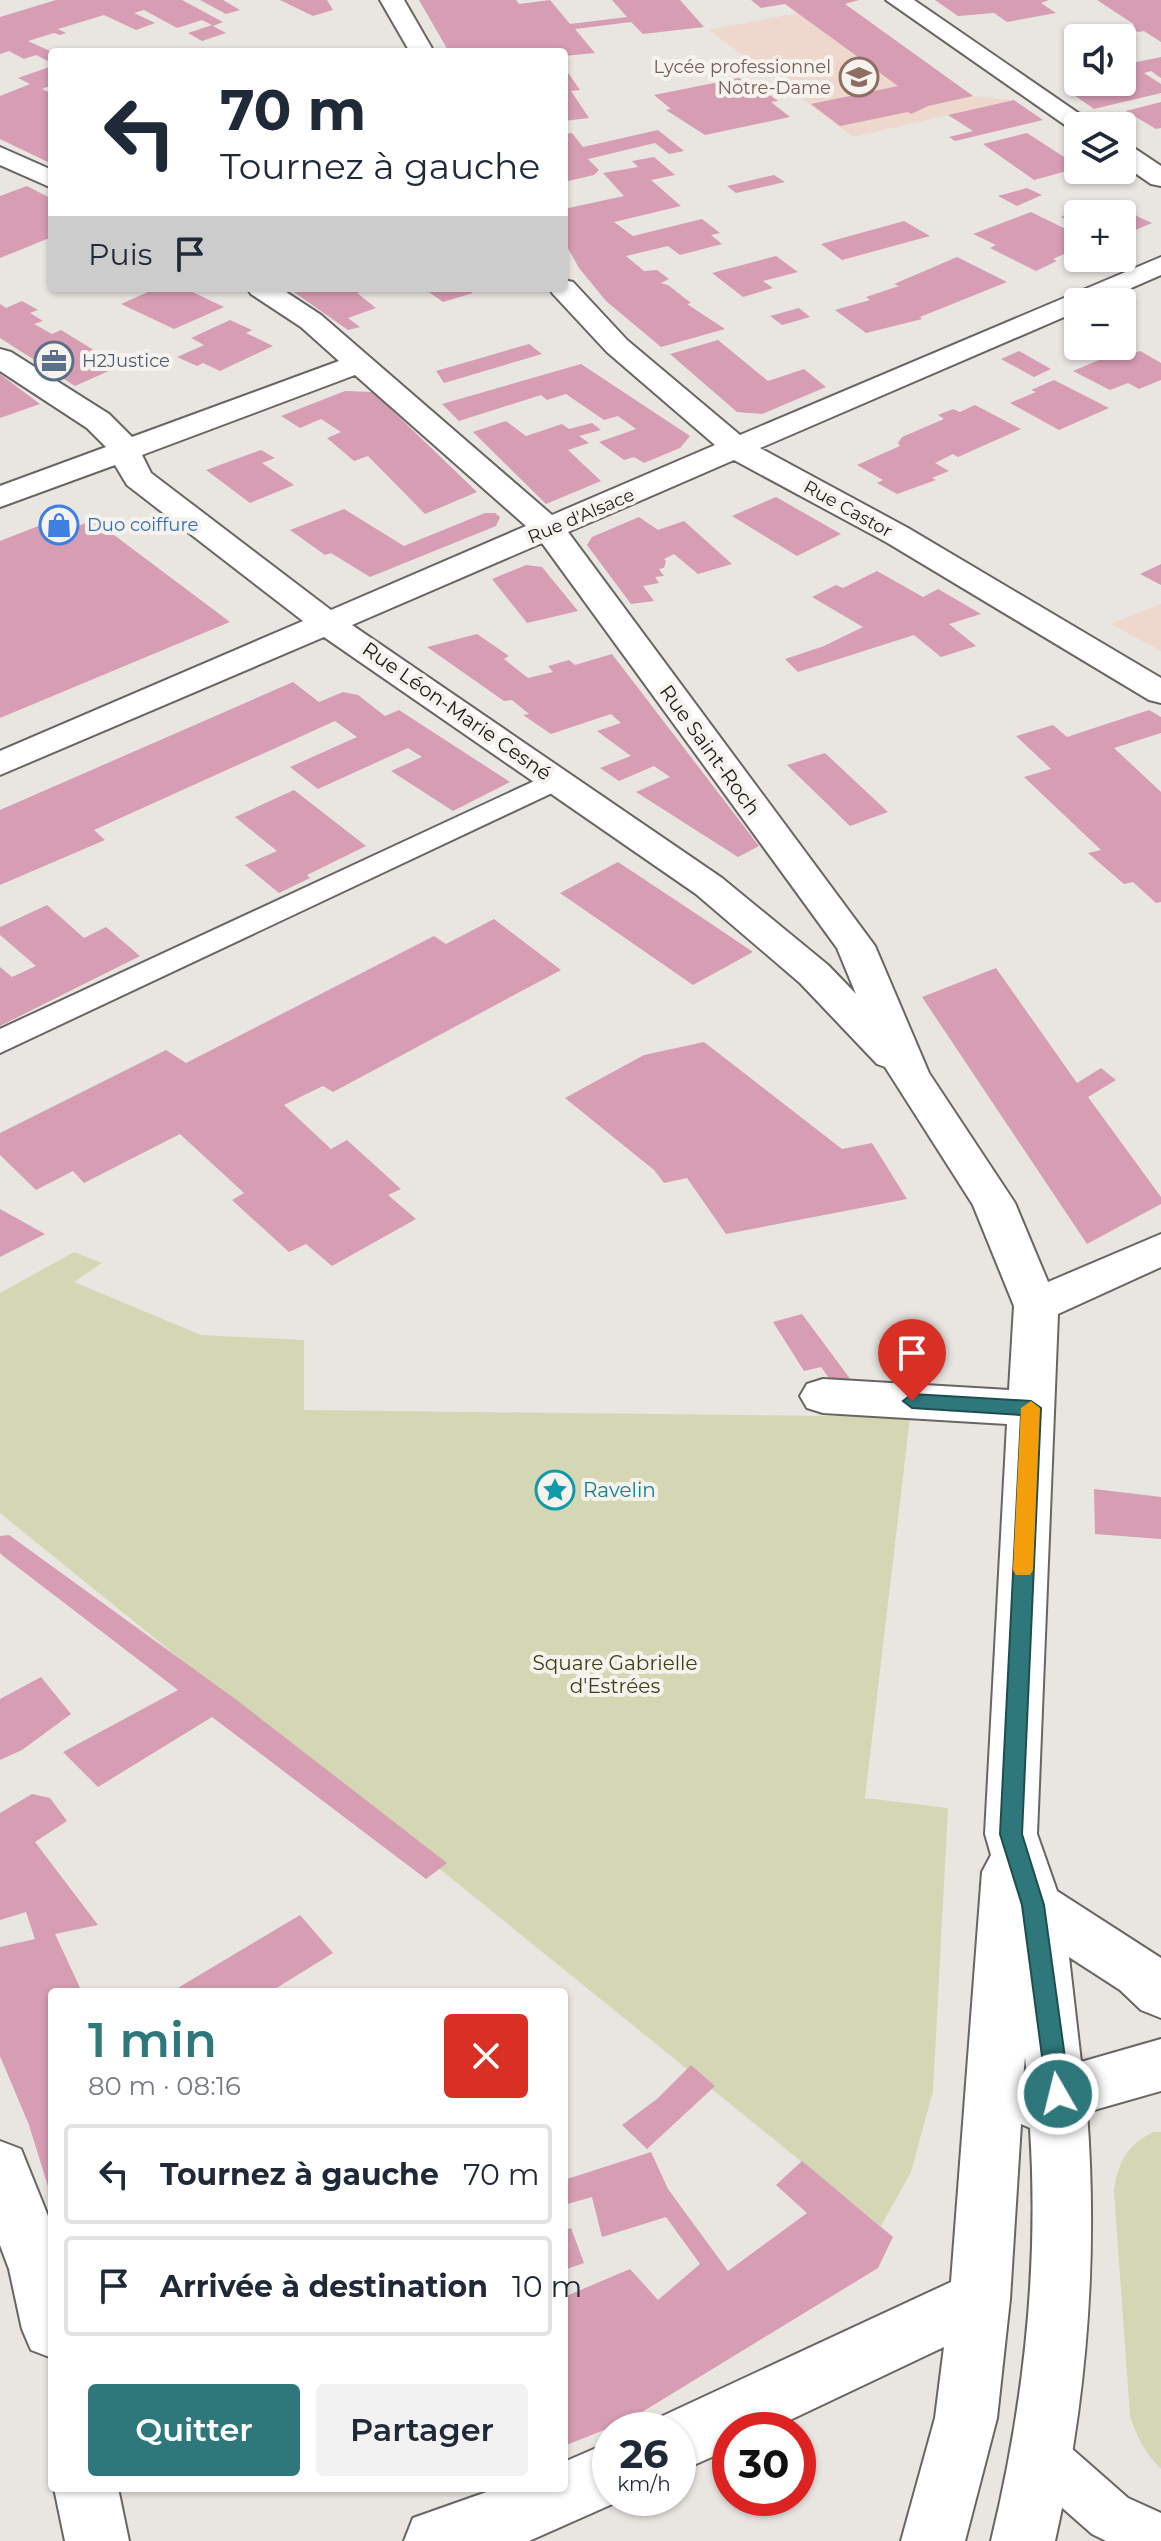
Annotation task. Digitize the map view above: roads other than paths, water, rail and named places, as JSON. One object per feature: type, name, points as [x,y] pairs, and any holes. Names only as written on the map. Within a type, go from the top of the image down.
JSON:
[{"type":"street","points":[[392,0],[420,48]]},
{"type":"street","points":[[898,0],[1064,112]]},
{"type":"street","points":[[0,155],[43,176]]},
{"type":"street","points":[[1136,161],[1161,178]]},
{"type":"street","points":[[0,184],[43,176]]},
{"type":"street","name":"Rue d'Alsace","points":[[0,764],[1161,265]]},
{"type":"street","name":"Rue Saint-Roch","points":[[267,292],[311,321],[549,529],[856,946],[909,1075],[994,1203],[1036,1306]]},
{"type":"street","name":"Rue Castor","points":[[567,292],[617,346],[738,449],[897,535],[1161,693]]},
{"type":"street","name":"Rue Léon-Marie Cesné","points":[[0,358],[98,421],[120,445],[138,478],[328,624],[709,886],[814,974],[909,1075]]},
{"type":"street","points":[[0,497],[120,445],[358,364]]},
{"type":"street","points":[[937,2537],[966,2418],[980,2299],[1011,1834],[1036,1306],[1161,1249]]},
{"type":"street","points":[[823,1396],[1031,1408]]},
{"type":"street","points":[[1011,1834],[1033,1905],[1058,2094],[1064,2234],[1060,2342],[1044,2458],[1023,2541]]},
{"type":"street","points":[[1033,1905],[1139,1973],[1161,1993]]},
{"type":"street","points":[[994,2112],[1161,2065]]},
{"type":"street","points":[[0,2168],[39,2269],[48,2311]]},
{"type":"street","points":[[696,2433],[980,2299]]},
{"type":"street","points":[[436,2541],[547,2503],[592,2482]]},
{"type":"street","points":[[87,2492],[97,2541]]},
{"type":"lane","points":[[0,1042],[556,780]]},
{"type":"lane","points":[[1044,2458],[1110,2516],[1161,2540]]},
{"type":"place","name":"Lycée professionnel Notre-Dame","points":[[859,77]]},
{"type":"place","name":"H2Justice","points":[[54,361]]},
{"type":"place","name":"Duo coiffure","points":[[59,525]]},
{"type":"place","name":"Ravelin","points":[[555,1490]]},
{"type":"park label","name":"Square Gabrielle d'Estrées","points":[[615,1674]]}]
